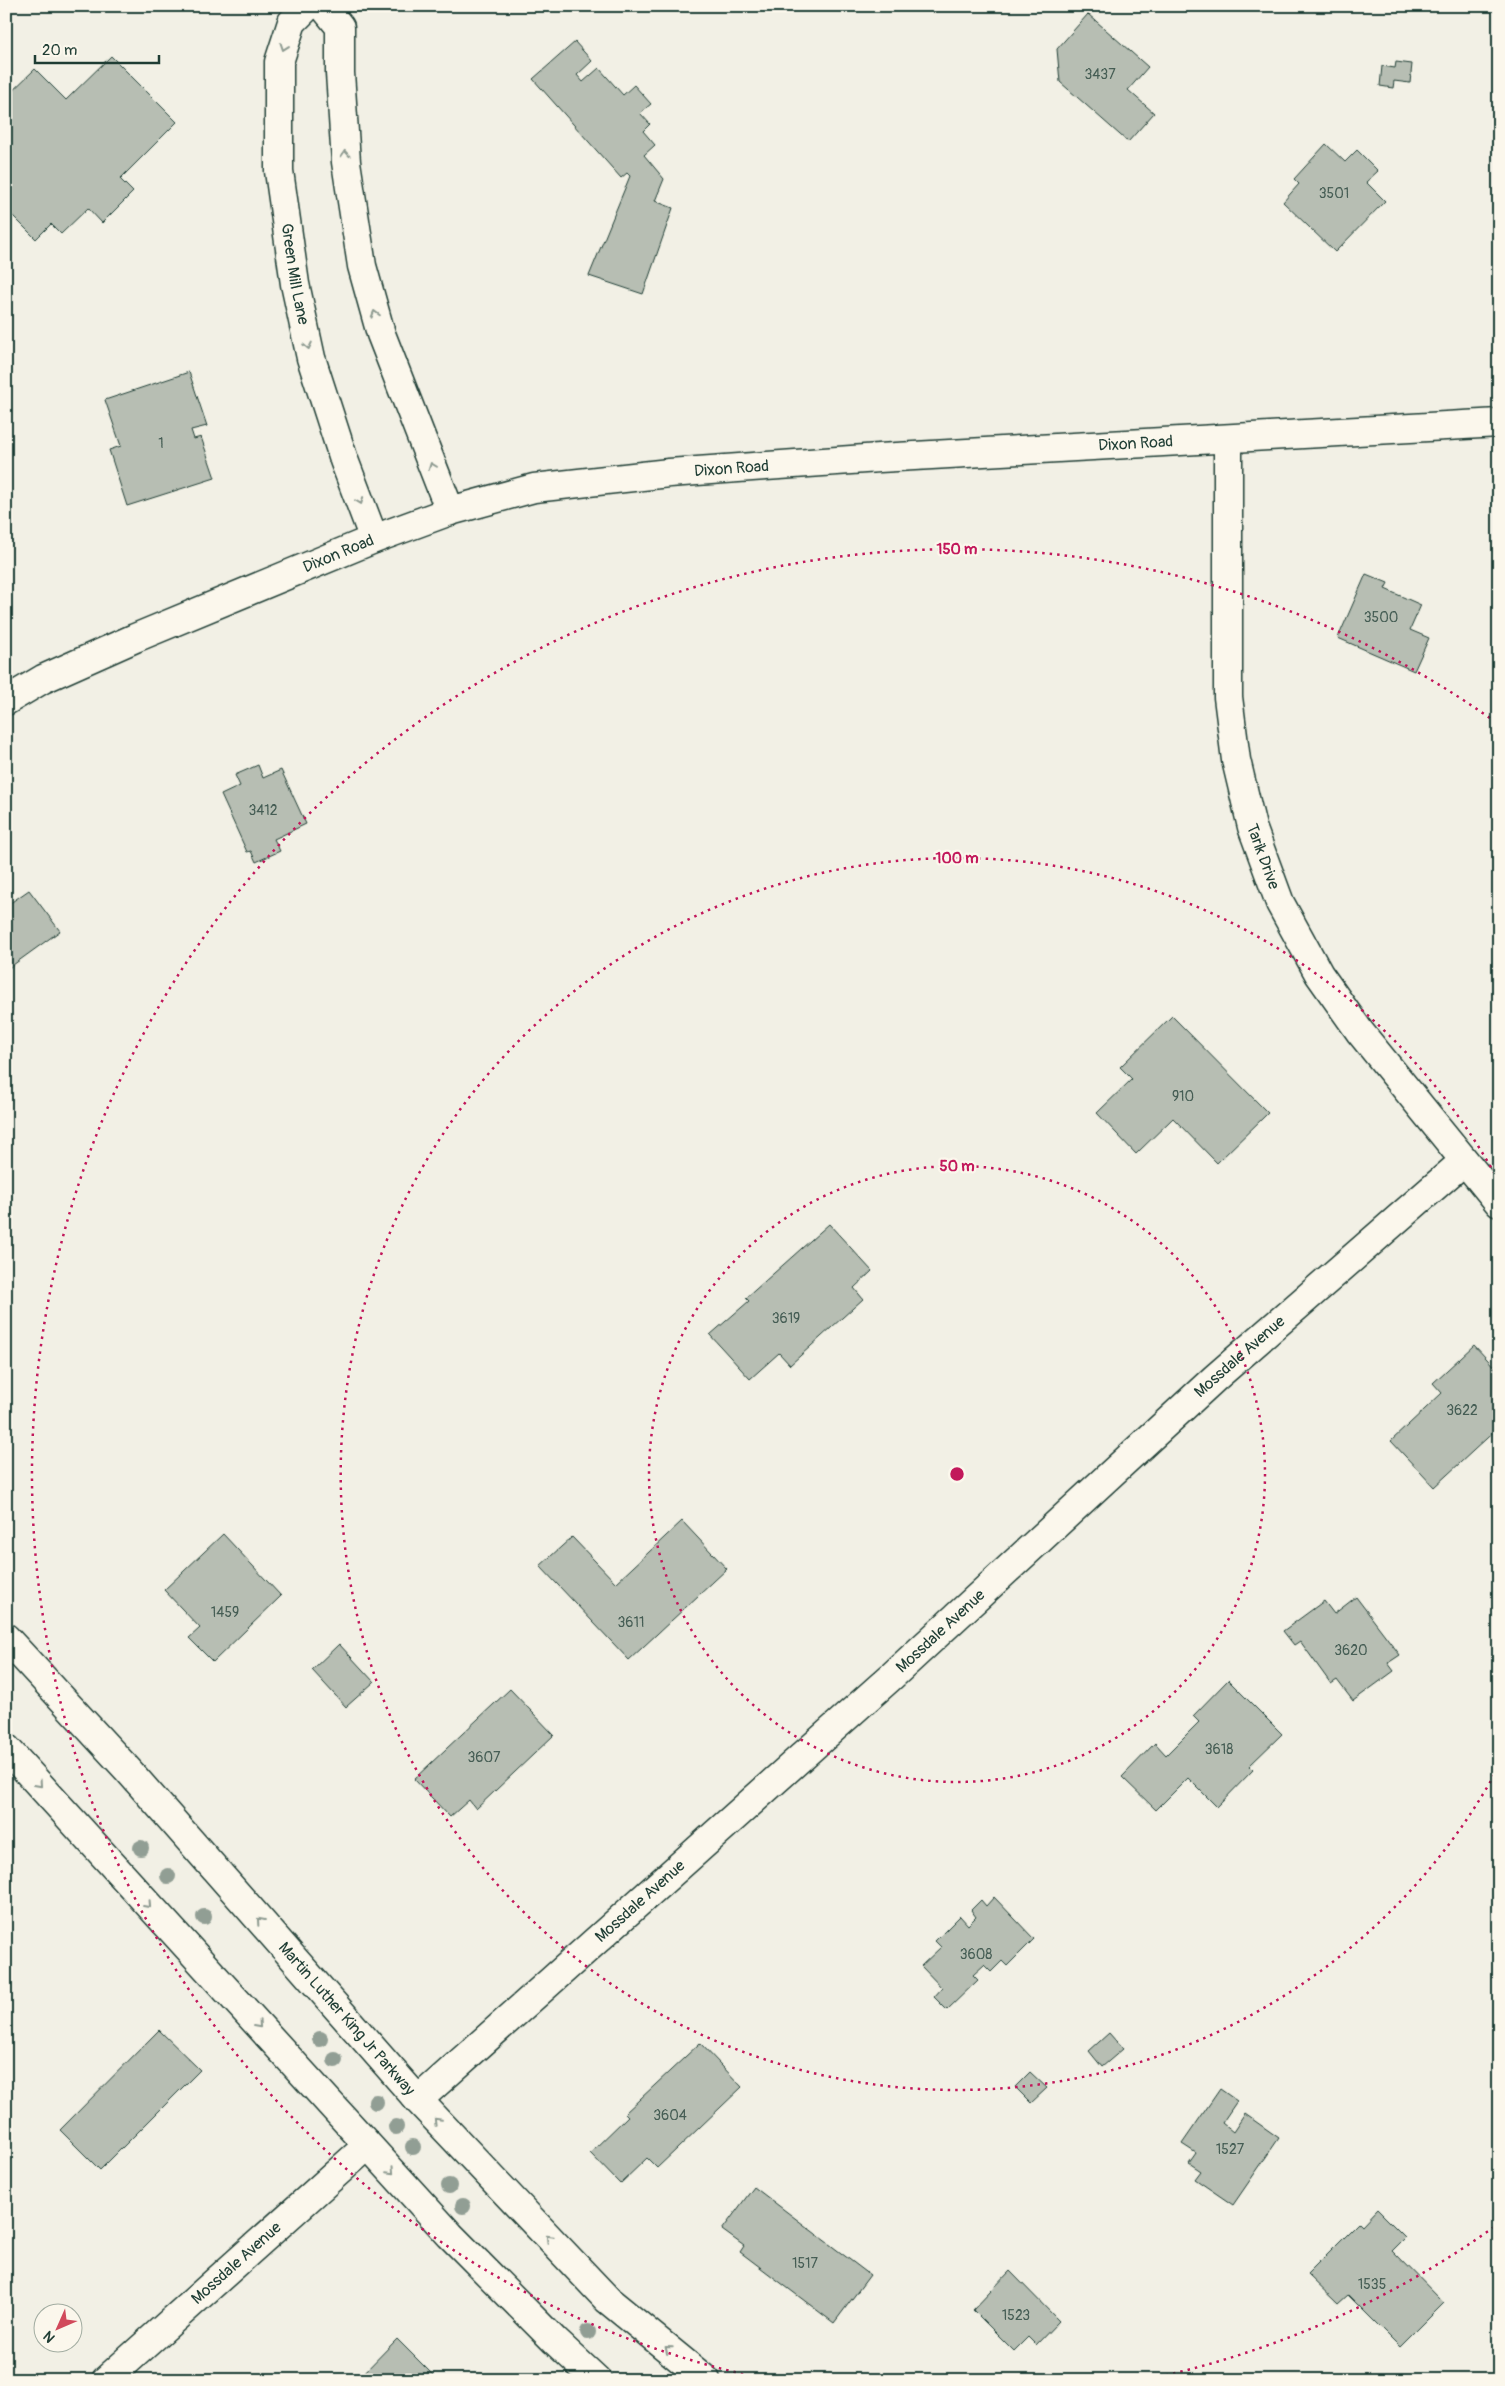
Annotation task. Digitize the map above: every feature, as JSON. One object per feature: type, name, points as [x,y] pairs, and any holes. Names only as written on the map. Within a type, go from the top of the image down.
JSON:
[{"type":"street","name":"Green Mill Lane","points":[[308,6],[292,22],[279,62],[279,171],[295,284],[311,358],[344,460],[374,539]]},
{"type":"street","points":[[323,6],[340,27],[340,73],[346,162],[362,266],[381,334],[450,511]]},
{"type":"street","name":"Dixon Road","points":[[6,701],[43,679],[127,642],[374,539],[450,511],[534,488],[669,473],[878,458],[1499,423]]},
{"type":"street","name":"Tarik Drive","points":[[1228,439],[1228,697],[1236,760],[1252,827],[1280,903],[1318,974],[1360,1032],[1499,1204]]},
{"type":"street","name":"Mossdale Avenue","points":[[418,2100],[892,1676],[1215,1378],[1464,1161]]},
{"type":"street","name":"Martin Luther King Jr Parkway","points":[[6,1638],[128,1770],[418,2100],[608,2300],[706,2380]]},
{"type":"street","points":[[6,1748],[450,2235],[596,2380]]},
{"type":"street","name":"Mossdale Avenue","points":[[106,2380],[368,2146]]},
{"type":"building","points":[[1088,14],[1148,67],[1128,90],[1154,113],[1128,142],[1060,82],[1057,49]]},
{"type":"building","points":[[575,42],[592,61],[577,75],[583,82],[599,68],[623,95],[634,85],[651,104],[640,113],[650,124],[643,131],[655,145],[644,155],[664,179],[655,201],[673,208],[643,294],[589,276],[630,176],[627,173],[621,178],[533,79]]},
{"type":"building","points":[[111,56],[177,122],[120,179],[133,192],[102,223],[88,208],[61,234],[51,224],[36,239],[6,209],[6,160],[9,158],[6,155],[6,97],[35,69],[66,100]]},
{"type":"building","points":[[1396,62],[1412,64],[1410,83],[1394,81],[1393,88],[1380,86],[1382,66],[1395,68]]},
{"type":"building","points":[[1326,144],[1345,162],[1357,150],[1378,171],[1366,182],[1385,201],[1335,252],[1283,202],[1299,184],[1294,179]]},
{"type":"building","points":[[189,372],[207,426],[191,430],[194,439],[201,437],[215,478],[127,506],[109,450],[121,446],[105,400]]},
{"type":"building","points":[[1366,574],[1388,583],[1385,589],[1421,605],[1410,630],[1429,638],[1414,671],[1338,638]]},
{"type":"building","points":[[258,765],[263,778],[281,770],[306,824],[274,839],[280,851],[256,862],[251,851],[247,852],[221,795],[240,786],[235,775]]},
{"type":"building","points":[[29,890],[60,931],[6,970],[6,906]]},
{"type":"building","points":[[1172,1016],[1268,1113],[1217,1163],[1173,1118],[1136,1154],[1097,1113],[1132,1079],[1120,1067]]},
{"type":"building","points":[[829,1224],[872,1271],[854,1288],[863,1299],[790,1365],[779,1353],[750,1379],[710,1335],[749,1301],[746,1298]]},
{"type":"building","points":[[1474,1345],[1499,1372],[1499,1427],[1434,1487],[1391,1441],[1442,1393],[1433,1383]]},
{"type":"building","points":[[682,1521],[727,1569],[629,1660],[540,1566],[572,1537],[616,1583]]},
{"type":"building","points":[[223,1534],[281,1596],[213,1662],[189,1638],[200,1628],[164,1590]]},
{"type":"building","points":[[1356,1597],[1400,1655],[1388,1663],[1394,1671],[1353,1701],[1337,1680],[1331,1684],[1300,1641],[1294,1645],[1283,1631],[1324,1601],[1334,1614]]},
{"type":"building","points":[[339,1644],[374,1682],[346,1707],[312,1670]]},
{"type":"building","points":[[1228,1680],[1282,1734],[1249,1766],[1253,1770],[1217,1807],[1188,1778],[1156,1810],[1122,1777],[1155,1743],[1166,1755],[1199,1722],[1193,1716]]},
{"type":"building","points":[[510,1689],[554,1735],[476,1809],[469,1800],[450,1817],[414,1779]]},
{"type":"building","points":[[994,1897],[1034,1939],[1007,1966],[1002,1961],[991,1972],[984,1965],[973,1975],[978,1980],[947,2010],[934,1997],[942,1988],[921,1966],[941,1947],[935,1941],[960,1916],[968,1925],[976,1917],[971,1910],[981,1900],[986,1906]]},
{"type":"building","points":[[159,2030],[200,2070],[100,2170],[60,2130]]},
{"type":"building","points":[[1109,2033],[1123,2049],[1102,2067],[1089,2051]]},
{"type":"building","points":[[700,2043],[742,2087],[657,2168],[647,2158],[620,2184],[590,2153],[628,2116],[625,2113]]},
{"type":"building","points":[[1030,2072],[1047,2088],[1031,2103],[1015,2087]]},
{"type":"building","points":[[1220,2089],[1237,2101],[1222,2123],[1233,2132],[1245,2114],[1279,2138],[1233,2205],[1195,2179],[1201,2171],[1189,2163],[1196,2153],[1182,2144]]},
{"type":"building","points":[[754,2187],[870,2275],[834,2323],[740,2252],[744,2246],[722,2230]]},
{"type":"building","points":[[1377,2209],[1405,2237],[1392,2250],[1444,2303],[1400,2347],[1348,2295],[1338,2304],[1307,2274],[1359,2222],[1362,2225]]},
{"type":"building","points":[[1010,2271],[1059,2321],[1036,2345],[1028,2337],[1014,2351],[973,2310]]},
{"type":"building","points":[[397,2339],[438,2380],[357,2380]]}]
